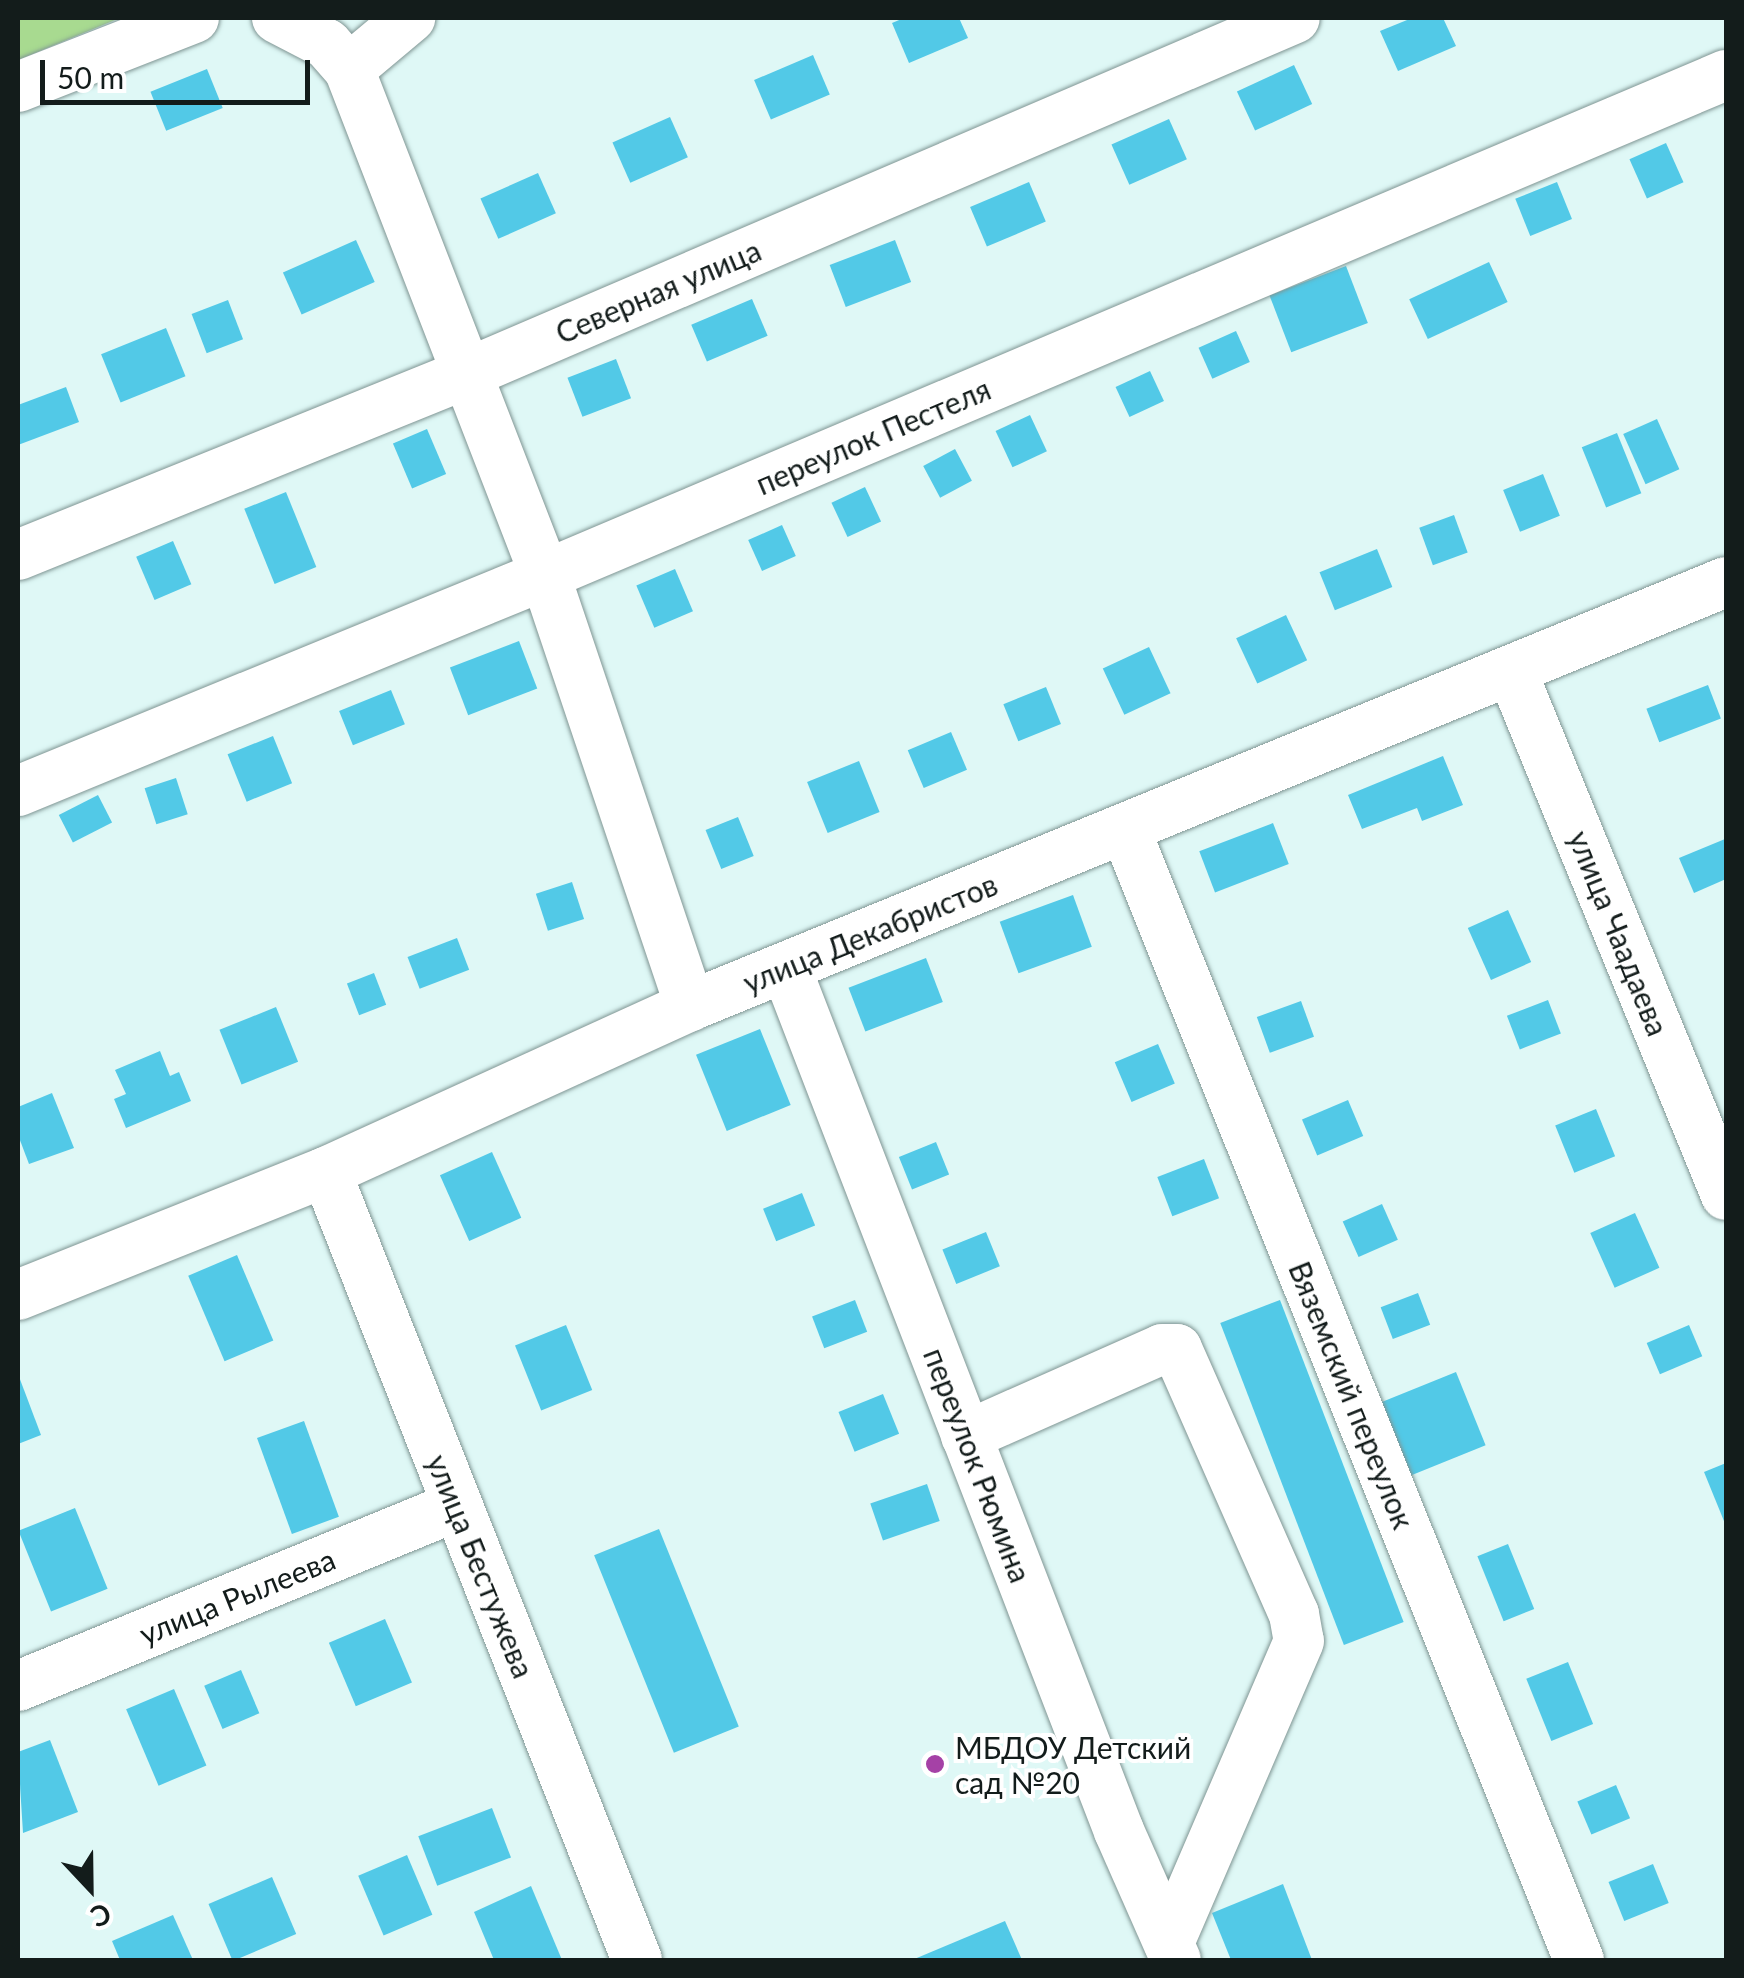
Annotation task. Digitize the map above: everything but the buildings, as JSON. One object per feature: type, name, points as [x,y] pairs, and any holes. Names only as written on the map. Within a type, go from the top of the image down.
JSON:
[{"type":"street","points":[[18,87],[194,18]]},
{"type":"street","points":[[277,18],[327,44],[349,69],[463,375],[546,576],[690,1006]]},
{"type":"street","points":[[349,69],[410,18]]},
{"type":"street","name":"Северная улица","points":[[18,556],[463,375],[1295,18]]},
{"type":"street","name":"переулок Пестеля","points":[[18,791],[546,576],[1726,75]]},
{"type":"street","name":"улица Декабристов","points":[[18,1296],[326,1172],[690,1006],[1726,582]]},
{"type":"street","name":"улица Чаадаева","points":[[1512,672],[1726,1195]]},
{"type":"street","name":"Вяземский переулок","points":[[1125,829],[1578,1960]]},
{"type":"street","name":"переулок Рюмина","points":[[786,968],[966,1436],[1173,1952]]},
{"type":"street","name":"улица Бестужева","points":[[326,1172],[637,1960]]},
{"type":"street","points":[[966,1436],[1162,1349],[1177,1349],[1294,1614],[1298,1641],[1173,1952]]},
{"type":"street","name":"улица Рылеева","points":[[18,1686],[457,1506]]},
{"type":"green space","points":[[18,18],[120,18],[18,60]]},
{"type":"place","name":"МБДОУ Детский сад №20","points":[[935,1764]]}]
